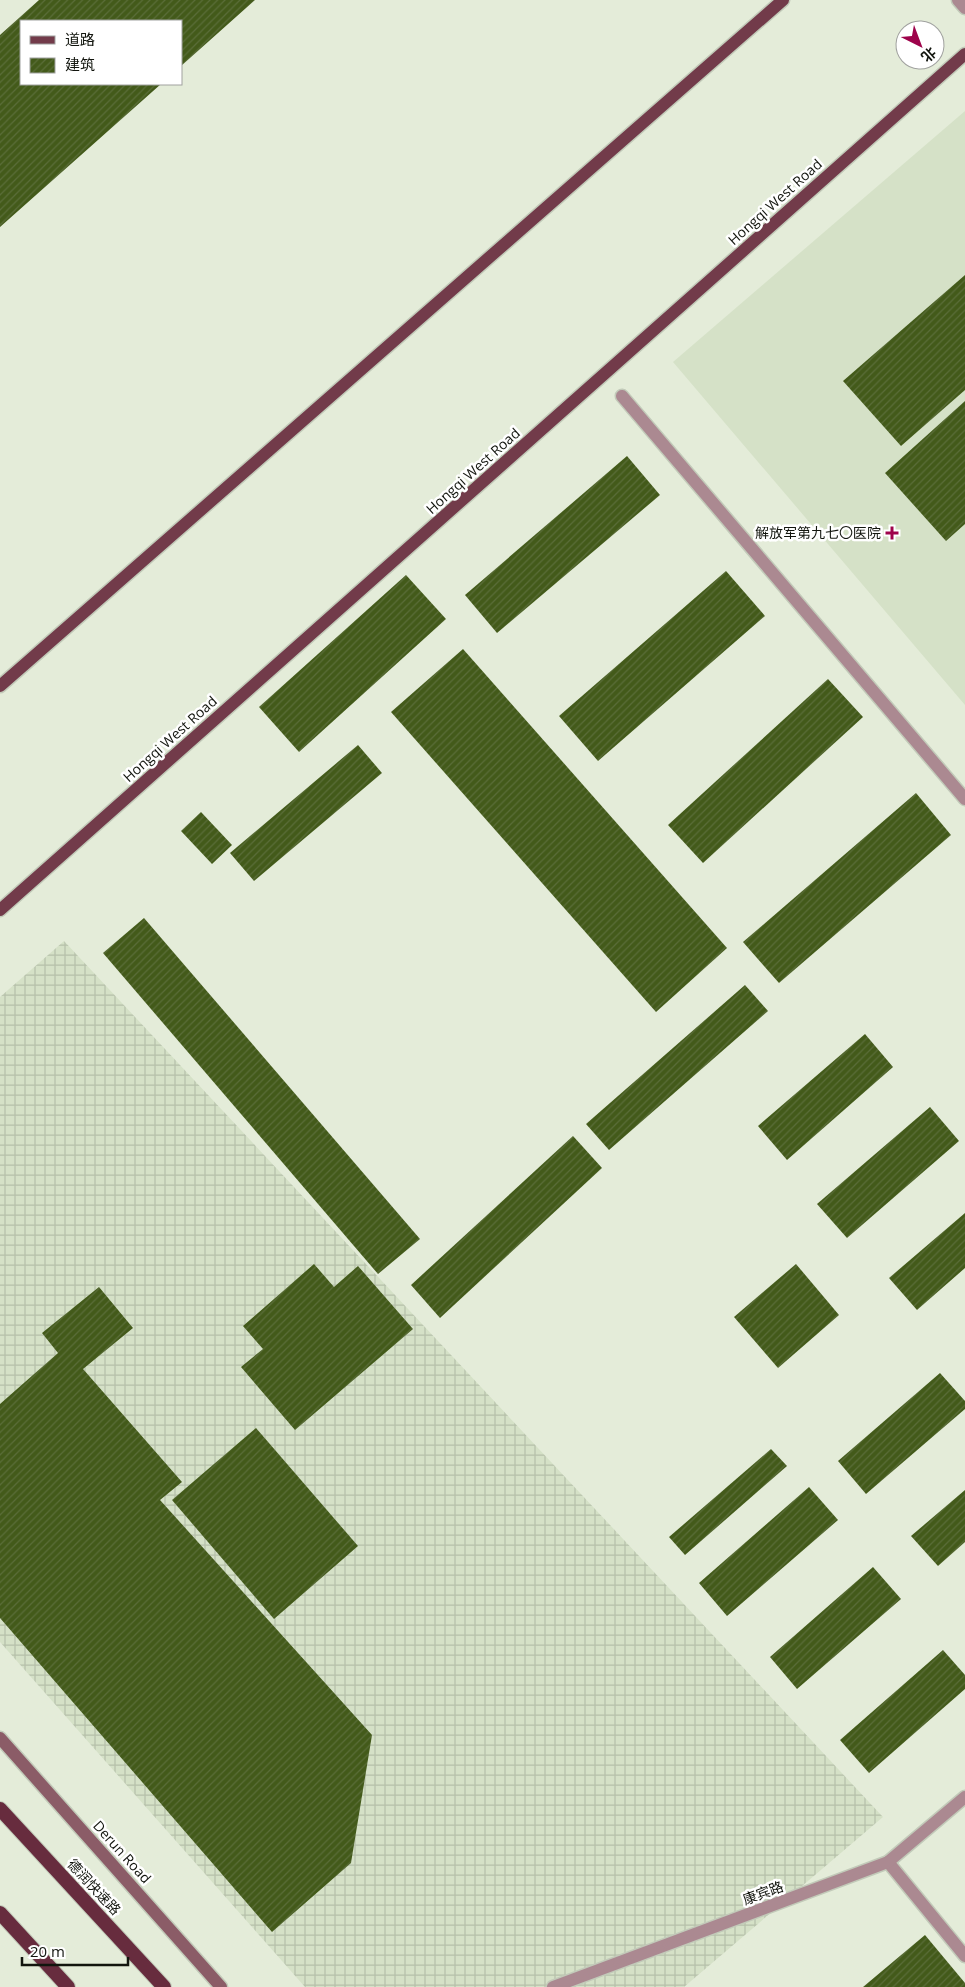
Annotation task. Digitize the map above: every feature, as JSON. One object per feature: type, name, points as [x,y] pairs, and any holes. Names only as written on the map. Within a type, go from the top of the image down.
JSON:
[{"type":"highway","name":"德润快速路","points":[[0,1809],[164,1987]]},
{"type":"highway","points":[[0,1913],[68,1987]]},
{"type":"main road","points":[[0,686],[783,0]]},
{"type":"main road","name":"Hongqi West Road","points":[[0,910],[965,54]]},
{"type":"main road","name":"Derun Road","points":[[0,1738],[221,1987]]},
{"type":"street","points":[[958,0],[965,8]]},
{"type":"street","points":[[622,396],[965,799]]},
{"type":"street","name":"康宾路","points":[[553,1987],[888,1862],[965,1798]]},
{"type":"street","points":[[888,1862],[963,1949]]},
{"type":"shaded area","name":"解放军第九七〇医院","points":[[965,111],[965,705],[673,362]]},
{"type":"shaded area","points":[[64,941],[883,1817],[684,1987],[305,1987],[0,1642],[0,997]]},
{"type":"building","points":[[39,0],[255,0],[182,65],[182,20],[20,20],[20,85],[160,85],[0,227],[0,35]]},
{"type":"building","points":[[965,275],[965,390],[901,446],[843,381]]},
{"type":"building","points":[[965,401],[965,524],[946,541],[885,473]]},
{"type":"building","points":[[627,456],[660,495],[497,633],[465,595]]},
{"type":"building","points":[[726,571],[765,616],[598,761],[559,716]]},
{"type":"building","points":[[406,575],[446,619],[299,752],[259,707]]},
{"type":"building","points":[[463,649],[727,948],[656,1012],[391,712]]},
{"type":"building","points":[[828,679],[863,717],[703,863],[668,825]]},
{"type":"building","points":[[358,745],[382,773],[254,881],[230,853]]},
{"type":"building","points":[[916,793],[951,835],[779,983],[743,942]]},
{"type":"building","points":[[201,812],[232,845],[212,864],[181,831]]},
{"type":"building","points":[[144,918],[420,1239],[378,1274],[103,953]]},
{"type":"building","points":[[745,985],[768,1011],[609,1150],[586,1124]]},
{"type":"building","points":[[865,1034],[893,1067],[787,1160],[758,1126]]},
{"type":"building","points":[[930,1107],[959,1141],[847,1238],[817,1204]]},
{"type":"building","points":[[573,1136],[602,1168],[440,1318],[411,1285]]},
{"type":"building","points":[[965,1213],[965,1268],[917,1310],[889,1278]]},
{"type":"building","points":[[314,1264],[334,1287],[358,1266],[413,1329],[295,1430],[241,1367],[263,1349],[243,1326]]},
{"type":"building","points":[[796,1264],[839,1315],[778,1368],[734,1317]]},
{"type":"building","points":[[99,1287],[133,1328],[83,1369],[182,1482],[160,1500],[372,1735],[351,1863],[272,1932],[0,1618],[0,1404],[58,1353],[42,1333]]},
{"type":"building","points":[[940,1373],[965,1401],[965,1409],[866,1494],[838,1461]]},
{"type":"building","points":[[256,1428],[358,1546],[274,1619],[172,1500]]},
{"type":"building","points":[[771,1449],[787,1466],[685,1555],[669,1537]]},
{"type":"building","points":[[809,1487],[838,1520],[727,1616],[699,1583]]},
{"type":"building","points":[[965,1490],[965,1542],[938,1566],[911,1536]]},
{"type":"building","points":[[873,1567],[901,1599],[797,1689],[770,1657]]},
{"type":"building","points":[[943,1650],[965,1675],[965,1689],[869,1773],[840,1740]]},
{"type":"building","points":[[925,1935],[965,1983],[965,1987],[863,1987]]},
{"type":"place","name":"解放军第九七〇医院","points":[[892,533]]}]
